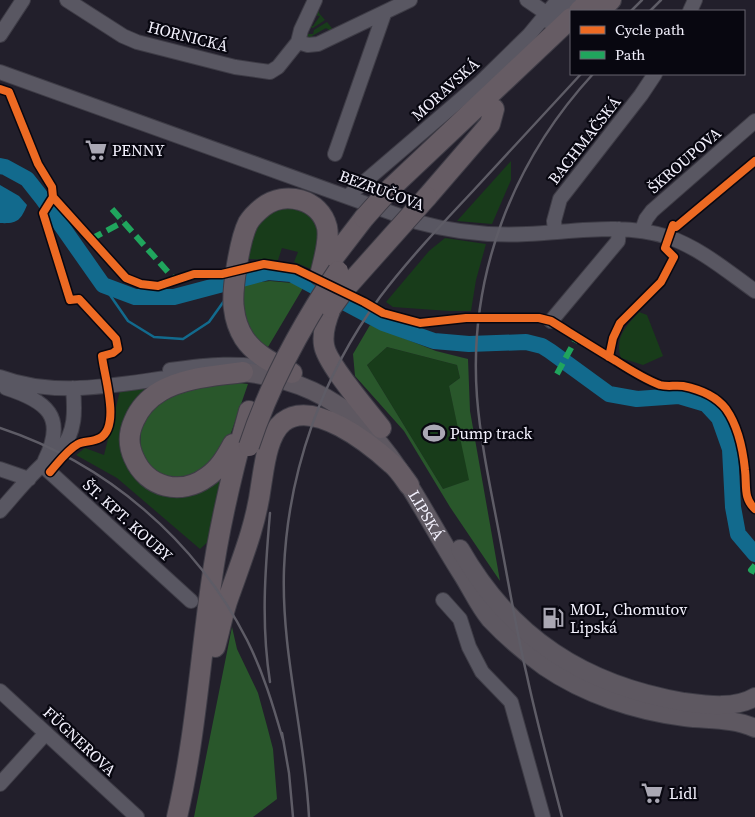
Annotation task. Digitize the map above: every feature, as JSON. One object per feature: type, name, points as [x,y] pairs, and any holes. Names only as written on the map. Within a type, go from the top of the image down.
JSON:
[{"type":"highway","points":[[580,10],[591,0]]},
{"type":"highway","points":[[600,10],[611,0]]},
{"type":"highway","points":[[243,372],[179,383],[161,391],[147,401],[137,414],[130,429],[129,444],[138,467],[156,483],[168,487],[181,487],[196,484],[207,478],[220,466],[249,411],[284,336],[371,218],[457,127],[570,19]]},
{"type":"highway","points":[[397,190],[452,146],[570,38]]},
{"type":"highway","points":[[380,428],[343,379],[324,347],[324,330],[331,308],[344,290],[490,124],[494,109]]},
{"type":"highway","points":[[188,817],[195,785],[233,516],[249,446],[267,396],[291,346],[314,307],[329,273],[327,228],[324,219],[317,209],[308,203],[284,197],[272,200],[248,222],[237,268],[233,308],[243,337],[256,351],[292,373]]},
{"type":"highway","points":[[177,817],[184,786],[196,709],[211,583],[234,464],[249,411]]},
{"type":"highway","points":[[215,647],[257,511],[270,443],[282,423],[290,418],[304,415],[321,417],[352,433],[393,465],[409,485]]},
{"type":"main road","name":"LIPSKÁ","points":[[243,372],[282,380],[320,394],[355,418],[376,438],[409,485],[456,566],[490,618],[526,652],[545,666],[595,693],[625,704],[678,716],[740,722],[755,727]]},
{"type":"main road","name":"LIPSKÁ","points":[[292,373],[342,394],[360,408],[380,428],[408,463],[464,557],[500,607],[520,627],[547,649],[575,666],[609,682],[666,699],[720,705],[738,704],[755,697]]},
{"type":"main road","points":[[755,702],[753,718],[755,727]]},
{"type":"street","points":[[0,35],[23,0]]},
{"type":"street","name":"HORNICKÁ","points":[[67,0],[123,36],[138,42],[270,72],[278,67],[298,42],[301,30],[315,0]]},
{"type":"street","points":[[298,42],[308,45],[318,44],[410,0]]},
{"type":"street","points":[[527,0],[546,13]]},
{"type":"street","name":"MORAVSKÁ","points":[[348,196],[481,82],[529,36],[558,0]]},
{"type":"street","points":[[529,36],[574,0]]},
{"type":"street","points":[[335,154],[384,14]]},
{"type":"street","name":"BEZRUČOVA","points":[[0,72],[417,222],[454,231],[504,235],[619,229],[642,230],[668,237],[693,247],[755,291]]},
{"type":"street","name":"BACHMAČSKÁ","points":[[555,232],[554,221],[560,199],[654,75]]},
{"type":"street","name":"ŠKROUPOVA","points":[[642,230],[646,219],[652,211],[755,121]]},
{"type":"street","points":[[551,321],[618,241],[619,229]]},
{"type":"street","name":"LIPSKÁ","points":[[73,388],[135,376],[224,364],[257,365],[292,373]]},
{"type":"street","name":"LIPSKÁ","points":[[0,377],[44,388],[73,388],[121,385],[204,373],[243,372]]},
{"type":"street","points":[[0,386],[34,398],[49,412],[53,423],[54,436],[42,465]]},
{"type":"street","points":[[0,510],[42,465],[61,449],[70,433],[75,411],[73,388]]},
{"type":"street","name":"ŠT. KPT. KOUBY","points":[[42,465],[191,601]]},
{"type":"street","points":[[0,469],[29,479]]},
{"type":"street","points":[[443,600],[460,619],[469,648],[482,672],[511,702],[544,817]]},
{"type":"street","name":"FÜGNEROVA","points":[[0,690],[137,817]]},
{"type":"street","points":[[0,784],[46,733]]},
{"type":"green space","points":[[318,8],[319,13],[325,20],[313,28],[309,27],[307,34],[313,34],[314,30],[327,22],[335,32],[326,28],[312,36],[318,41],[306,38],[305,26],[313,26],[320,16],[313,15]]},
{"type":"green space","points":[[511,161],[511,180],[492,224],[457,221]]},
{"type":"green space","points":[[297,206],[312,216],[320,234],[319,258],[311,269],[294,262],[298,252],[282,248],[278,260],[245,259],[252,237],[260,221],[274,211]]},
{"type":"green space","points":[[445,238],[486,244],[476,280],[471,311],[393,307],[386,302],[429,251]]},
{"type":"green space","points":[[270,281],[292,283],[303,288],[268,347],[253,336],[248,329],[243,312],[242,294],[243,284]]},
{"type":"green space","points":[[639,312],[647,315],[663,356],[643,365],[621,358],[619,351],[622,333]]},
{"type":"green space","points":[[370,325],[436,351],[468,359],[470,411],[500,581],[450,507],[404,431],[355,376],[353,354]],"holes":[[[387,347],[457,365],[460,378],[449,386],[469,480],[443,489],[367,365]]]},
{"type":"green space","name":"Pump track","points":[[387,347],[457,365],[460,378],[449,386],[470,480],[443,489],[367,365]]},
{"type":"green space","points":[[221,381],[248,384],[231,433],[198,476],[177,480],[155,475],[140,452],[141,423],[150,407],[180,388]]},
{"type":"green space","points":[[159,385],[123,436],[203,489],[223,479],[213,537],[200,549],[117,478],[76,455],[85,448],[104,455],[120,391]]},
{"type":"green space","points":[[232,627],[237,649],[258,693],[267,726],[273,749],[277,799],[253,817],[194,817]]},
{"type":"water","points":[[0,185],[19,196],[27,205],[20,218],[11,223],[0,223]]},
{"type":"waterway","points":[[0,166],[27,179],[103,285],[135,297],[174,297],[268,272],[291,274],[383,323],[434,341],[469,344],[526,342],[542,346],[550,351],[609,394],[637,399],[679,396],[706,404],[719,418],[730,449],[733,507],[738,534],[755,554]]},
{"type":"waterway","points":[[103,285],[128,321],[154,337],[183,339],[209,322],[224,301]]},
{"type":"railway","points":[[632,10],[642,0]]},
{"type":"railway","points":[[651,10],[661,0]]},
{"type":"railway","points":[[309,817],[307,786],[286,631],[284,569],[287,532],[293,496],[312,426],[325,392],[341,359],[359,327],[380,297],[424,243],[580,75]]},
{"type":"railway","points":[[562,817],[523,660],[488,473],[477,397],[476,352],[480,308],[488,265],[501,223],[518,183],[539,145],[564,108],[592,75]]},
{"type":"railway","points":[[0,428],[39,443],[76,462],[111,484],[144,510],[174,538],[202,570],[226,604],[247,640],[258,664],[283,740]]},
{"type":"railway","points":[[270,513],[265,577],[265,618],[270,682]]},
{"type":"railway","points":[[282,733],[289,773],[293,817]]},
{"type":"marked path","points":[[112,209],[175,280]]},
{"type":"marked path","points":[[91,239],[123,222]]},
{"type":"marked path","points":[[557,374],[577,337]]},
{"type":"marked path","points":[[755,565],[751,570],[755,572]]},
{"type":"cycle path","points":[[0,89],[9,92],[38,164],[52,187],[53,197],[43,213],[70,300],[79,299],[116,339],[118,349],[113,353],[102,356],[110,400],[109,423],[106,432],[100,438],[80,443],[74,447],[50,472]]},
{"type":"cycle path","points":[[609,357],[613,338],[620,323],[661,282],[674,257],[665,248],[673,225],[676,227],[755,161]]},
{"type":"cycle path","points":[[53,197],[126,278],[141,284],[158,286],[194,274],[222,274],[264,264],[296,269],[383,313],[420,323],[466,318],[539,318],[551,321],[648,380],[663,386],[683,386],[695,389],[722,404],[737,430],[743,454],[747,496],[755,509]]},
{"type":"place","name":"PENNY","points":[[96,150]]},
{"type":"place","name":"Pump track","points":[[434,433]]},
{"type":"place","name":"MOL, Chomutov Lipská","points":[[553,618]]},
{"type":"place","name":"Lidl","points":[[652,793]]}]
